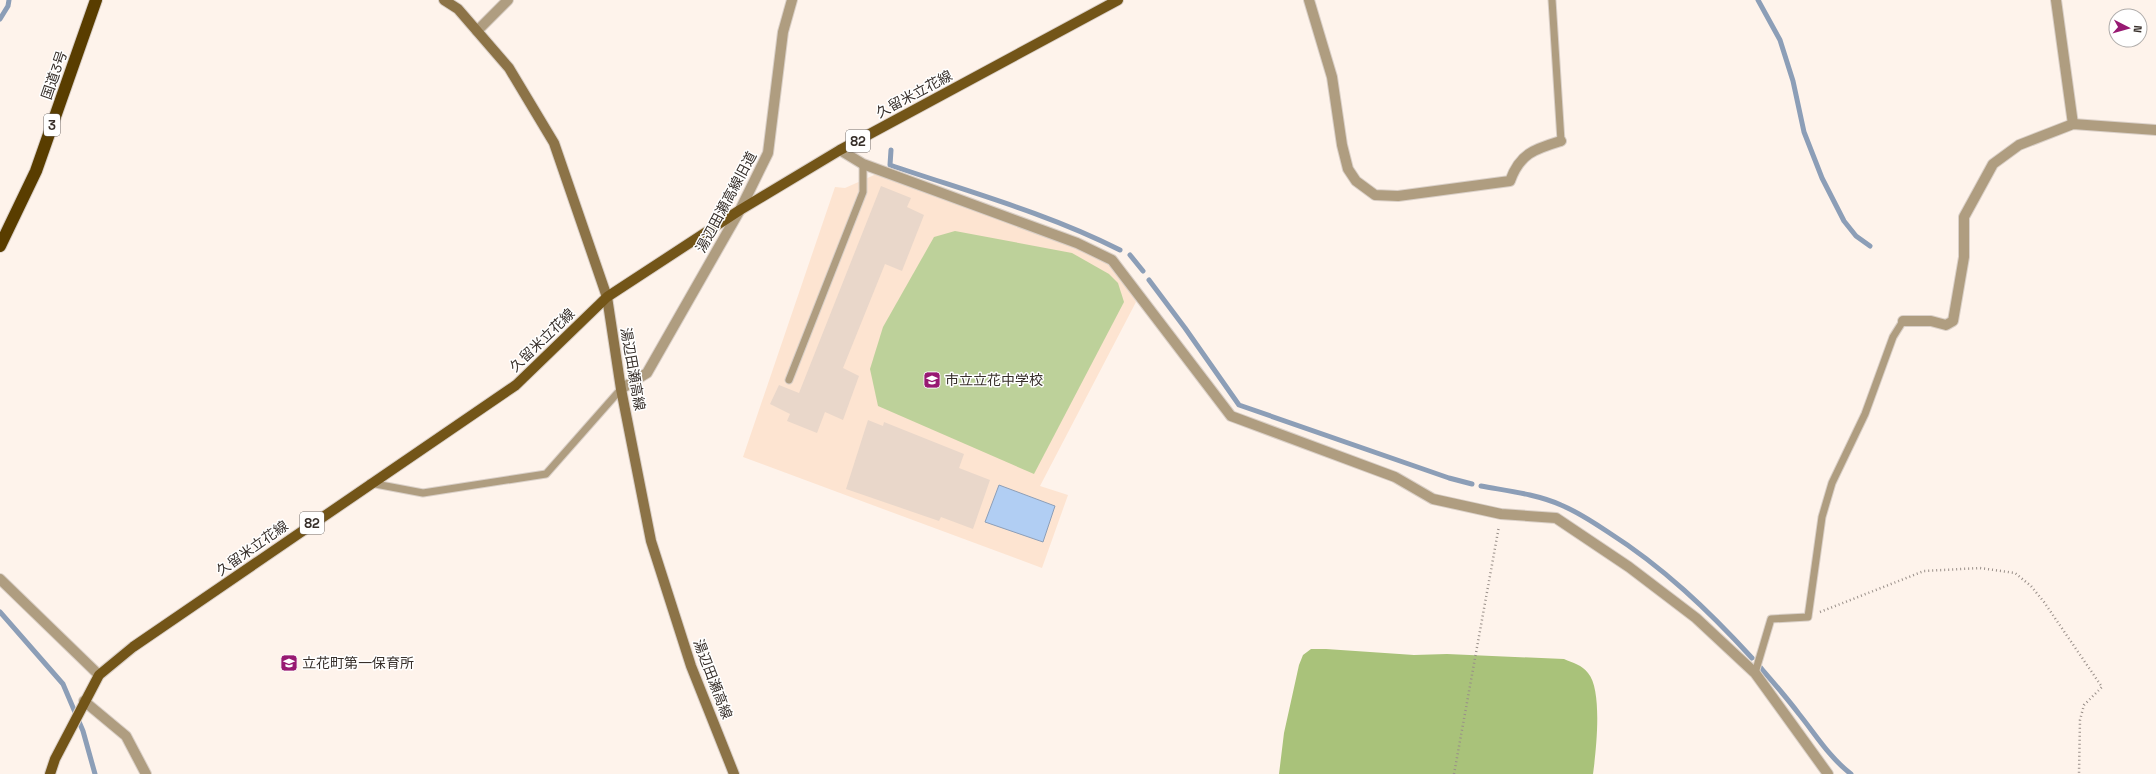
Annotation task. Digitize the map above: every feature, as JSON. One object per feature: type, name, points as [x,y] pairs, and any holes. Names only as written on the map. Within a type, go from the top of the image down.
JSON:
[{"type":"highway","name":"国道3号","points":[[0,246],[36,171],[96,0]]},
{"type":"main road","name":"湯辺田瀬高線","points":[[444,0],[458,9],[509,68],[554,144],[607,297],[621,389],[651,541],[691,666],[734,774]]},
{"type":"main road","name":"久留米立花線","points":[[50,774],[55,759],[98,675],[133,648],[370,483],[516,385],[607,297],[740,210],[840,150],[1118,0]]},
{"type":"street","points":[[478,31],[508,0]]},
{"type":"street","name":"湯辺田瀬高線旧道","points":[[621,389],[647,373],[740,210],[768,153],[782,32],[792,0]]},
{"type":"street","points":[[1309,0],[1332,77],[1342,145],[1348,169],[1356,181],[1375,195],[1398,196],[1510,181],[1515,168],[1533,150],[1561,142]]},
{"type":"street","points":[[2056,0],[2073,124]]},
{"type":"street","points":[[1903,321],[1931,321],[1946,325],[1953,321],[1964,256],[1964,217],[1992,164],[2019,145],[2073,124],[2156,130]]},
{"type":"street","points":[[840,150],[863,164],[1077,242],[1112,260],[1231,416],[1395,477],[1433,499],[1501,514],[1556,518],[1624,563],[1696,618],[1755,673],[1828,774]]},
{"type":"street","points":[[0,579],[98,675]]},
{"type":"street","points":[[84,701],[126,736],[146,774]]},
{"type":"lane","points":[[1552,0],[1561,142]]},
{"type":"lane","points":[[789,380],[863,192],[863,164]]},
{"type":"lane","points":[[1755,673],[1771,619],[1808,617],[1822,517],[1832,483],[1865,414],[1893,337],[1903,321]]},
{"type":"lane","points":[[370,483],[423,493],[546,474],[621,389]]},
{"type":"path","points":[[1454,774],[1501,514]]},
{"type":"path","points":[[1808,617],[1924,571],[1980,568],[2015,573],[2031,586],[2044,602],[2102,687],[2084,705],[2080,720],[2080,774]]},
{"type":"shaded area","name":"市立立花中学校","points":[[881,172],[1086,251],[1106,261],[1127,279],[1136,302],[1040,486],[1068,495],[1042,568],[743,457],[835,187],[845,188]]},
{"type":"green space","points":[[955,231],[1072,253],[1109,274],[1118,283],[1124,302],[1034,474],[878,406],[870,369],[883,327],[934,237]]},
{"type":"green space","points":[[1311,649],[1414,655],[1447,654],[1564,659],[1574,663],[1588,673],[1593,681],[1596,693],[1596,751],[1593,774],[1279,774],[1284,733],[1299,665],[1303,655]]},
{"type":"water","points":[[999,485],[1055,506],[1043,542],[985,522]]},
{"type":"building","points":[[881,186],[911,198],[907,207],[924,215],[902,271],[885,264],[843,368],[859,376],[843,420],[825,412],[817,433],[787,421],[790,414],[770,404],[779,385],[799,393]]},
{"type":"building","points":[[868,420],[883,426],[884,422],[964,454],[959,468],[990,480],[973,529],[941,517],[939,521],[846,489]]},
{"type":"waterway","points":[[0,19],[8,6],[9,0]]},
{"type":"waterway","points":[[1758,0],[1780,40],[1793,81],[1804,132],[1822,178],[1844,221],[1856,236],[1870,246]]},
{"type":"waterway","points":[[891,150],[890,165],[1035,214],[1120,250]]},
{"type":"waterway","points":[[1130,255],[1143,271]]},
{"type":"waterway","points":[[1149,280],[1239,405],[1449,478],[1472,484]]},
{"type":"waterway","points":[[1481,486],[1542,498],[1567,508],[1591,521],[1628,545],[1684,590],[1702,606],[1752,658]]},
{"type":"waterway","points":[[0,612],[63,684],[83,731],[95,774]]},
{"type":"waterway","points":[[1760,667],[1790,702],[1829,753],[1851,774]]},
{"type":"place","name":"市立立花中学校","points":[[932,380]]},
{"type":"place","name":"立花町第一保育所","points":[[289,663]]}]
